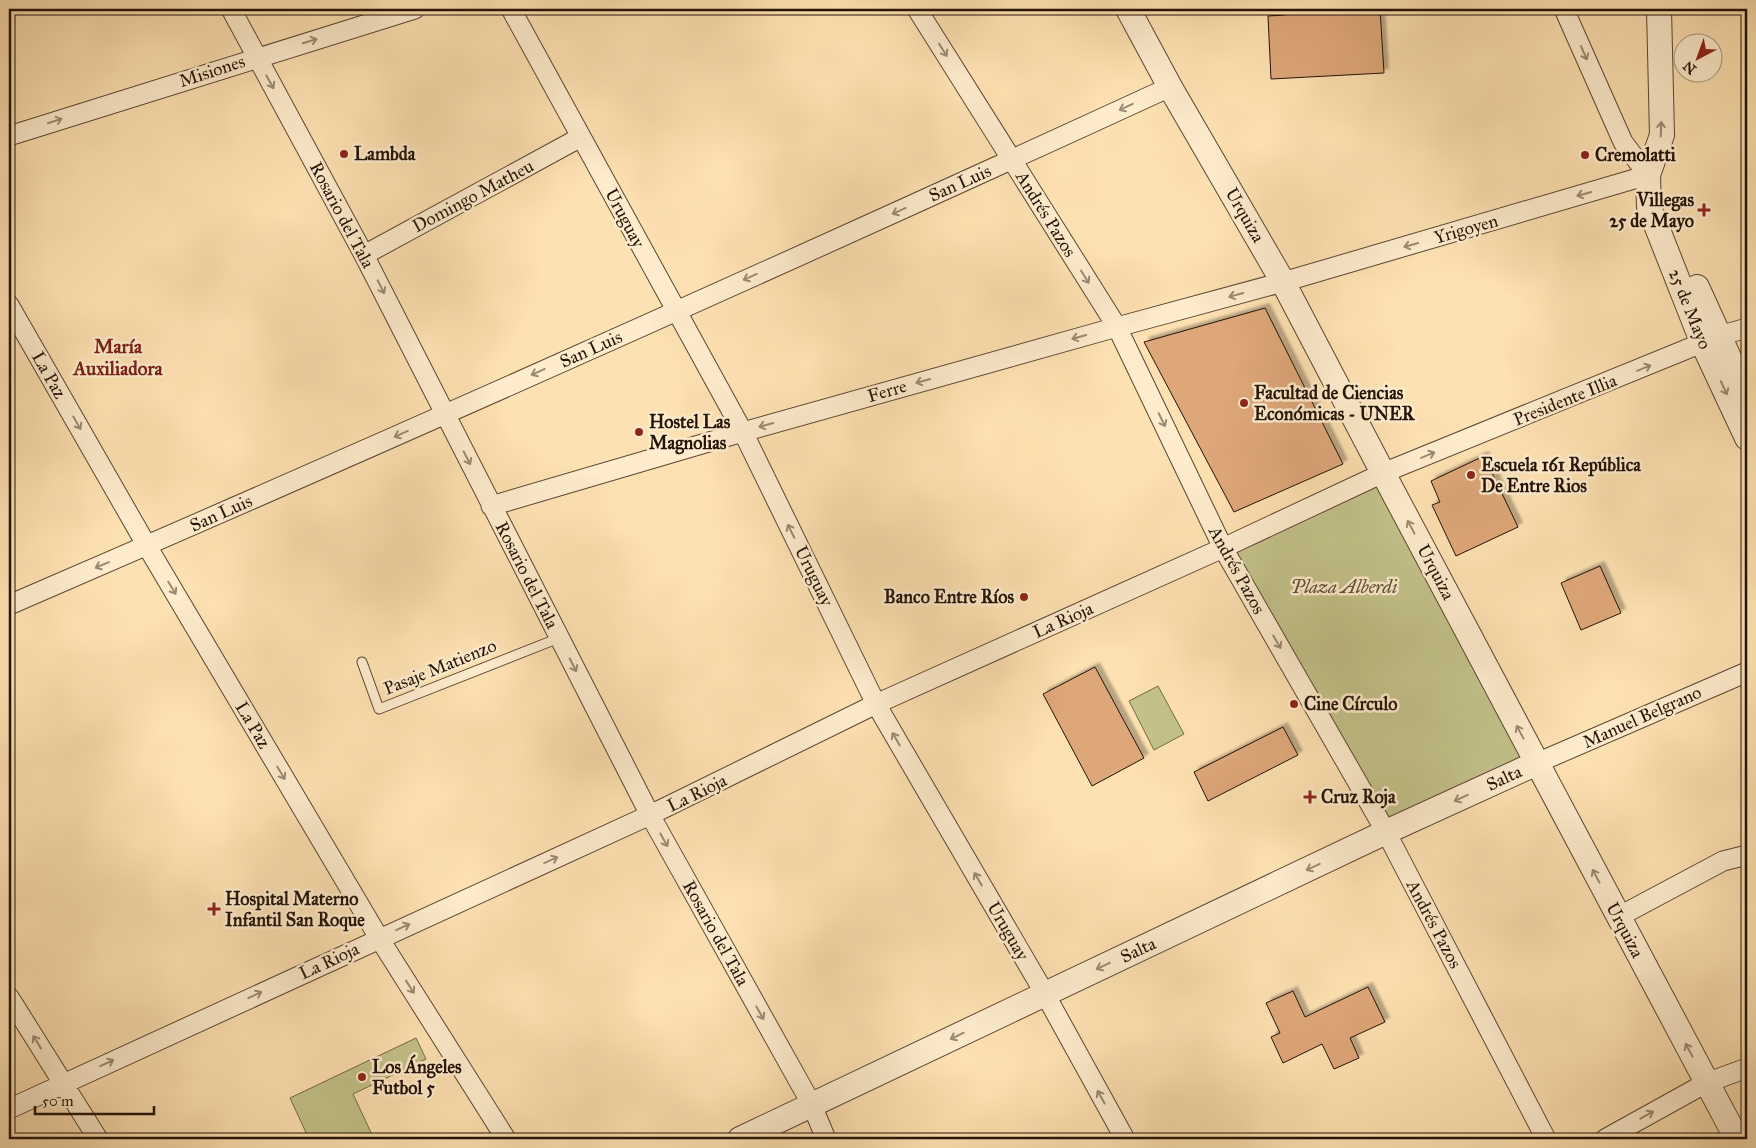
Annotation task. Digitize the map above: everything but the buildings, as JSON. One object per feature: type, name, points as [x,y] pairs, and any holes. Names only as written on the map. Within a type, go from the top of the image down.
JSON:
[{"type":"street","name":"Rosario del Tala","points":[[231,9],[364,254],[650,816],[812,1106],[826,1139]]},
{"type":"street","name":"Misiones","points":[[9,136],[256,57],[415,9]]},
{"type":"street","name":"Uruguay","points":[[511,9],[742,432],[876,704],[1045,994],[1125,1139]]},
{"type":"street","name":"Andrés Pazos","points":[[917,9],[1117,327],[1223,548],[1386,832],[1546,1139]]},
{"type":"street","name":"Urquiza","points":[[1128,9],[1170,87],[1284,282],[1383,473],[1737,1139]]},
{"type":"street","name":"25 de Mayo","points":[[1564,9],[1623,142],[1648,176],[1747,438]]},
{"type":"street","points":[[1648,176],[1662,135],[1659,9]]},
{"type":"street","name":"San Luis","points":[[9,605],[147,546],[676,311],[1170,87]]},
{"type":"street","name":"Domingo Matheu","points":[[364,254],[581,137]]},
{"type":"street","name":"Yrigoyen","points":[[1284,282],[1648,176]]},
{"type":"street","name":"Ferre","points":[[491,506],[742,432],[1284,282]]},
{"type":"street","name":"La Paz","points":[[9,305],[147,546],[379,938],[506,1139]]},
{"type":"street","name":"Presidente Illia","points":[[1383,473],[1711,340],[1747,328]]},
{"type":"street","name":"25 de Mayo","points":[[1711,340],[1747,397]]},
{"type":"street","name":"La Rioja","points":[[9,1108],[650,816],[876,704],[1223,548],[1383,473]]},
{"type":"street","name":"Manuel Belgrano","points":[[1537,763],[1747,672]]},
{"type":"street","name":"Salta","points":[[740,1139],[1386,832],[1537,763]]},
{"type":"street","points":[[1618,917],[1723,861],[1747,855]]},
{"type":"street","points":[[9,997],[98,1139]]},
{"type":"street","points":[[1605,1139],[1706,1083],[1747,1068]]},
{"type":"lane","name":"Pasaje Matienzo","points":[[362,662],[379,709],[559,638]]},
{"type":"green space","name":"Plaza Alberdi","points":[[1377,486],[1524,755],[1391,822],[1235,552]]},
{"type":"green space","points":[[1158,686],[1184,734],[1154,750],[1129,701]]},
{"type":"green space","name":"Los Ángeles Futbol 5","points":[[416,1038],[426,1059],[353,1094],[374,1139],[309,1139],[290,1098]]},
{"type":"place","name":"Lambda","points":[[344,154]]},
{"type":"place","name":"Cremolatti","points":[[1585,155]]},
{"type":"place","name":"Villegas 25 de Mayo","points":[[1704,210]]},
{"type":"place","name":"Facultad de Ciencias Económicas - UNER","points":[[1244,403]]},
{"type":"place","name":"Hostel Las Magnolias","points":[[639,432]]},
{"type":"place","name":"Escuela 161 República De Entre Rios","points":[[1471,475]]},
{"type":"place","name":"Banco Entre Ríos","points":[[1024,597]]},
{"type":"place","name":"Cine Círculo","points":[[1294,704]]},
{"type":"place","name":"Cruz Roja","points":[[1310,797]]},
{"type":"place","name":"Hospital Materno Infantil San Roque","points":[[214,909]]},
{"type":"place","name":"Los Ángeles Futbol 5","points":[[362,1077]]},
{"type":"district","name":"María Auxiliadora","points":[[118,357]]}]
